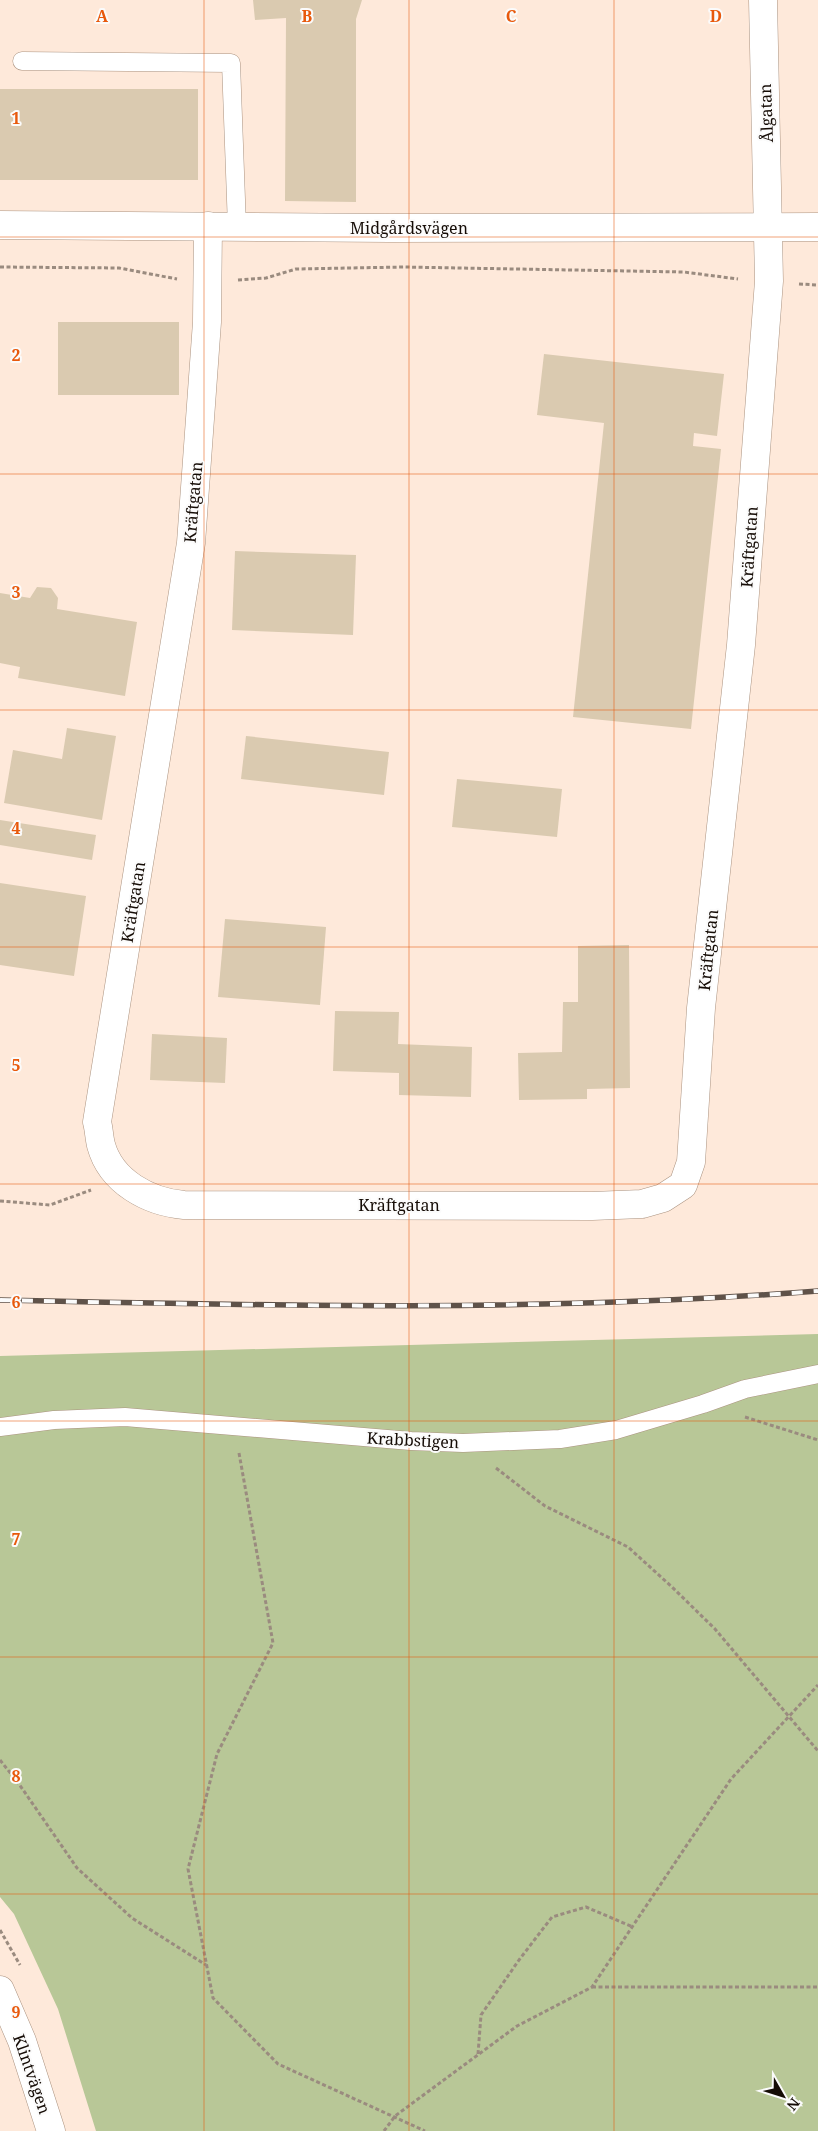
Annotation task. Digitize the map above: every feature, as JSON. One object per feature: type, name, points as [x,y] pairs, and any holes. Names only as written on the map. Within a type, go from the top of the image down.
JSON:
[{"type":"street","name":"Ålgatan","points":[[763,0],[769,227]]},
{"type":"street","name":"Midgårdsvägen","points":[[0,225],[390,228],[818,227]]},
{"type":"street","name":"Kräftgatan","points":[[208,226],[206,322],[191,543],[97,1122],[106,1157],[128,1185],[149,1197],[172,1204],[592,1206],[642,1204],[663,1198],[683,1185],[691,1162],[702,1008],[741,645],[769,281],[769,227]]},
{"type":"street","name":"Klintvägen","points":[[0,1990],[22,2041],[51,2131]]},
{"type":"lane","points":[[22,61],[231,63],[237,227]]},
{"type":"lane","name":"Krabbstigen","points":[[0,1426],[54,1420],[125,1417],[350,1437],[464,1443],[560,1439],[616,1430],[703,1404],[745,1389],[818,1374]]},
{"type":"path","points":[[0,267],[119,268],[154,276],[207,280],[266,278],[296,269],[404,267],[684,272],[818,286]]},
{"type":"path","points":[[0,1201],[50,1205],[77,1197],[103,1184],[116,1172]]},
{"type":"path","points":[[703,1404],[818,1440]]},
{"type":"path","points":[[234,1428],[273,1643],[217,1754],[188,1869],[213,1998],[278,2064],[425,2131]]},
{"type":"path","points":[[464,1443],[544,1506],[628,1547],[715,1629],[818,1752]]},
{"type":"path","points":[[592,1987],[731,1779],[818,1685]]},
{"type":"path","points":[[0,1760],[77,1868],[132,1918],[206,1965]]},
{"type":"path","points":[[478,2055],[481,2015],[518,1960],[552,1917],[586,1906],[632,1927]]},
{"type":"path","points":[[384,2131],[395,2116],[517,2026],[592,1987],[818,1988]]},
{"type":"green space","points":[[818,1334],[818,2131],[96,2131],[58,2009],[14,1914],[0,1897],[0,1356]]},
{"type":"building","points":[[253,0],[362,0],[356,19],[356,202],[285,201],[286,18],[255,20]]},
{"type":"building","points":[[0,89],[198,89],[198,180],[0,180]]},
{"type":"building","points":[[58,322],[179,322],[179,395],[58,395]]},
{"type":"building","points":[[544,354],[724,374],[717,436],[694,433],[693,446],[721,449],[691,729],[573,717],[604,423],[537,415]]},
{"type":"building","points":[[235,551],[356,555],[353,635],[232,630]]},
{"type":"building","points":[[37,587],[51,588],[58,598],[57,609],[137,622],[125,696],[18,678],[20,667],[0,663],[0,593],[30,598]]},
{"type":"building","points":[[67,728],[116,736],[102,820],[4,803],[13,750],[62,759]]},
{"type":"building","points":[[246,736],[389,752],[384,795],[241,779]]},
{"type":"building","points":[[457,779],[562,789],[557,837],[452,827]]},
{"type":"building","points":[[0,820],[96,835],[92,860],[0,845]]},
{"type":"building","points":[[0,883],[86,896],[74,976],[0,965]]},
{"type":"building","points":[[225,919],[326,927],[320,1005],[218,997]]},
{"type":"building","points":[[629,945],[630,1088],[587,1089],[587,1099],[519,1100],[518,1053],[562,1052],[563,1002],[578,1002],[578,946]]},
{"type":"building","points":[[335,1011],[399,1012],[398,1044],[472,1047],[471,1097],[399,1095],[399,1073],[333,1071]]},
{"type":"building","points":[[152,1034],[227,1038],[225,1083],[150,1080]]},
{"type":"railway","points":[[0,1300],[204,1304],[512,1305],[716,1298],[818,1291]]}]
